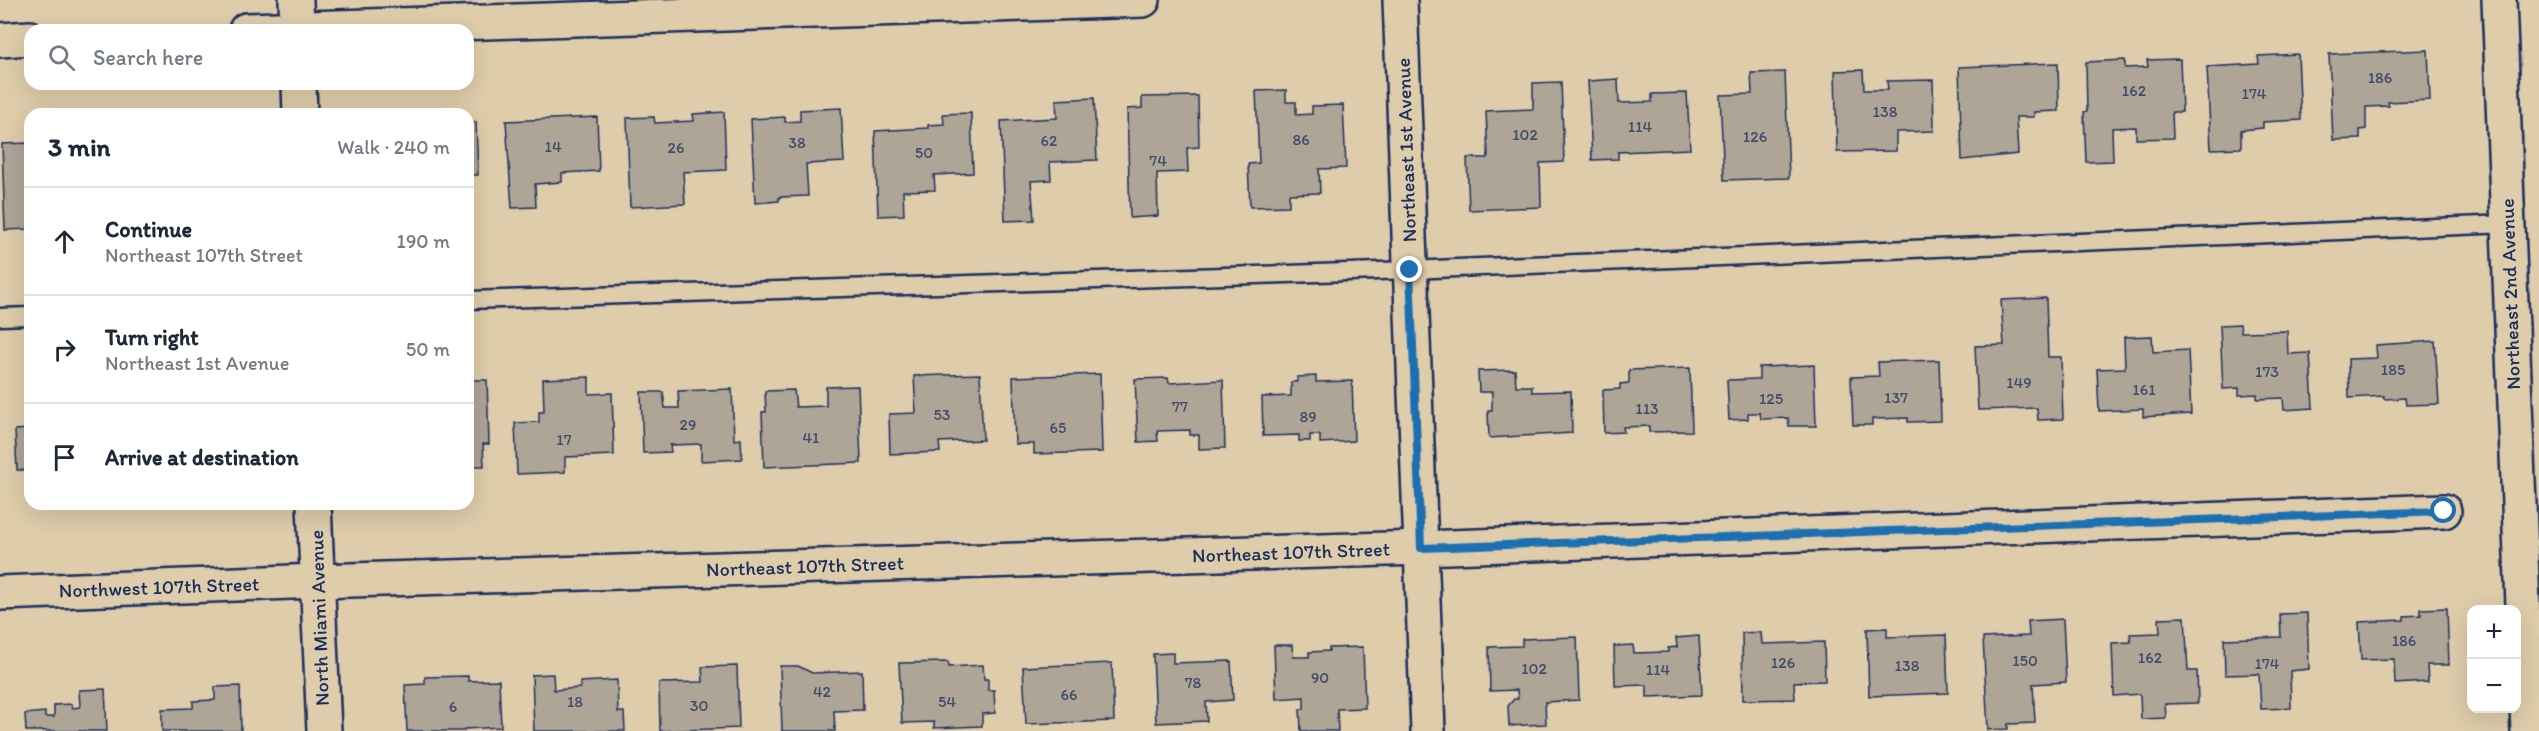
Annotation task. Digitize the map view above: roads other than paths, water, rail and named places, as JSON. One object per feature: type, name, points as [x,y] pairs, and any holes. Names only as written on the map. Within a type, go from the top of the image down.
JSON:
[{"type":"street","points":[[274,24],[297,19],[1143,0]]},
{"type":"street","name":"Northeast 1st Avenue","points":[[1400,0],[1428,731]]},
{"type":"street","name":"Northeast 2nd Avenue","points":[[2499,0],[2528,731]]},
{"type":"street","points":[[0,40],[24,38]]},
{"type":"street","points":[[299,90],[300,108]]},
{"type":"street","name":"North Miami Avenue","points":[[314,510],[324,731]]},
{"type":"street","name":"Northeast 107th Street","points":[[317,581],[1421,548],[2444,511]]},
{"type":"street","name":"Northwest 107th Street","points":[[0,593],[317,581]]},
{"type":"lane","points":[[474,300],[1410,270],[2508,224]]},
{"type":"lane","points":[[0,317],[24,316]]}]
